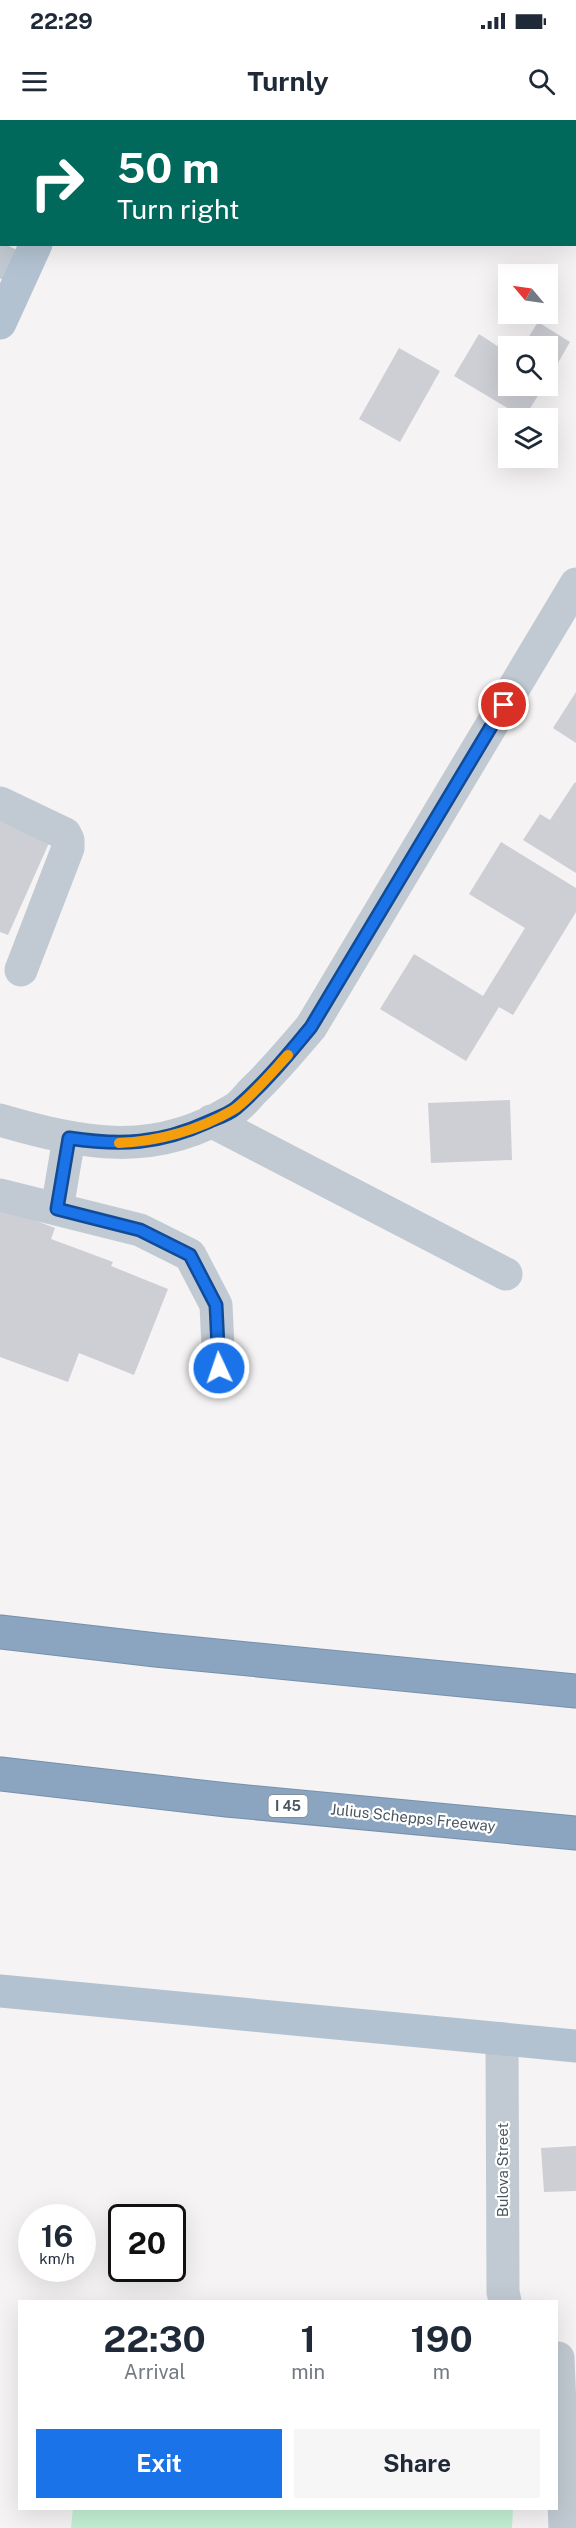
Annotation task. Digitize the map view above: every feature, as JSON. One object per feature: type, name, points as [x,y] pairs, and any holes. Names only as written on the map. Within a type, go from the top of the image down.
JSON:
[{"type":"highway","points":[[0,1632],[156,1650],[576,1690]]},
{"type":"highway","name":"Julius Schepps Freeway","points":[[0,1774],[227,1800],[576,1833]]},
{"type":"main road","points":[[0,323],[20,259]]},
{"type":"main road","points":[[0,1991],[576,2046]]},
{"type":"street","points":[[0,1120],[69,1138],[104,1143],[149,1142],[185,1133],[223,1115],[279,1065],[311,1027],[576,584]]},
{"type":"street","points":[[0,803],[65,834],[68,840],[68,848],[21,970]]},
{"type":"street","points":[[223,1115],[506,1274]]},
{"type":"street","points":[[57,1209],[69,1138]]},
{"type":"street","points":[[0,1195],[140,1230],[190,1255],[216,1305],[219,1368]]},
{"type":"street","name":"Bulova Street","points":[[502,2039],[505,2300]]},
{"type":"street","points":[[564,2360],[565,2528]]},
{"type":"green space","points":[[73,2510],[513,2510],[512,2528],[71,2528]]},
{"type":"building","points":[[537,324],[541,324],[570,342],[558,363],[558,336],[529,336]]},
{"type":"building","points":[[479,334],[498,346],[498,396],[538,396],[530,408],[507,408],[454,376]]},
{"type":"building","points":[[399,348],[440,371],[400,442],[359,419]]},
{"type":"building","points":[[576,692],[576,743],[553,728]]},
{"type":"building","points":[[575,782],[576,873],[523,840],[540,814],[550,820]]},
{"type":"building","points":[[0,821],[49,843],[8,935],[0,932]]},
{"type":"building","points":[[501,842],[576,888],[576,912],[513,1015],[499,1007],[466,1061],[380,1009],[414,954],[483,996],[525,928],[469,894]]},
{"type":"building","points":[[510,1100],[512,1160],[431,1163],[428,1103]]},
{"type":"building","points":[[0,1207],[55,1228],[51,1239],[113,1262],[111,1266],[168,1289],[134,1375],[79,1353],[68,1382],[0,1357]]},
{"type":"building","points":[[576,2146],[576,2191],[544,2192],[541,2148]]},
{"type":"slow traffic","points":[[119,1143],[149,1142],[185,1133],[235,1110],[288,1055]]},
{"type":"route","points":[[219,1368],[216,1305],[190,1255],[140,1230],[57,1209],[69,1138],[104,1143],[149,1142],[185,1133],[235,1110],[279,1065],[311,1027],[504,705]]}]
